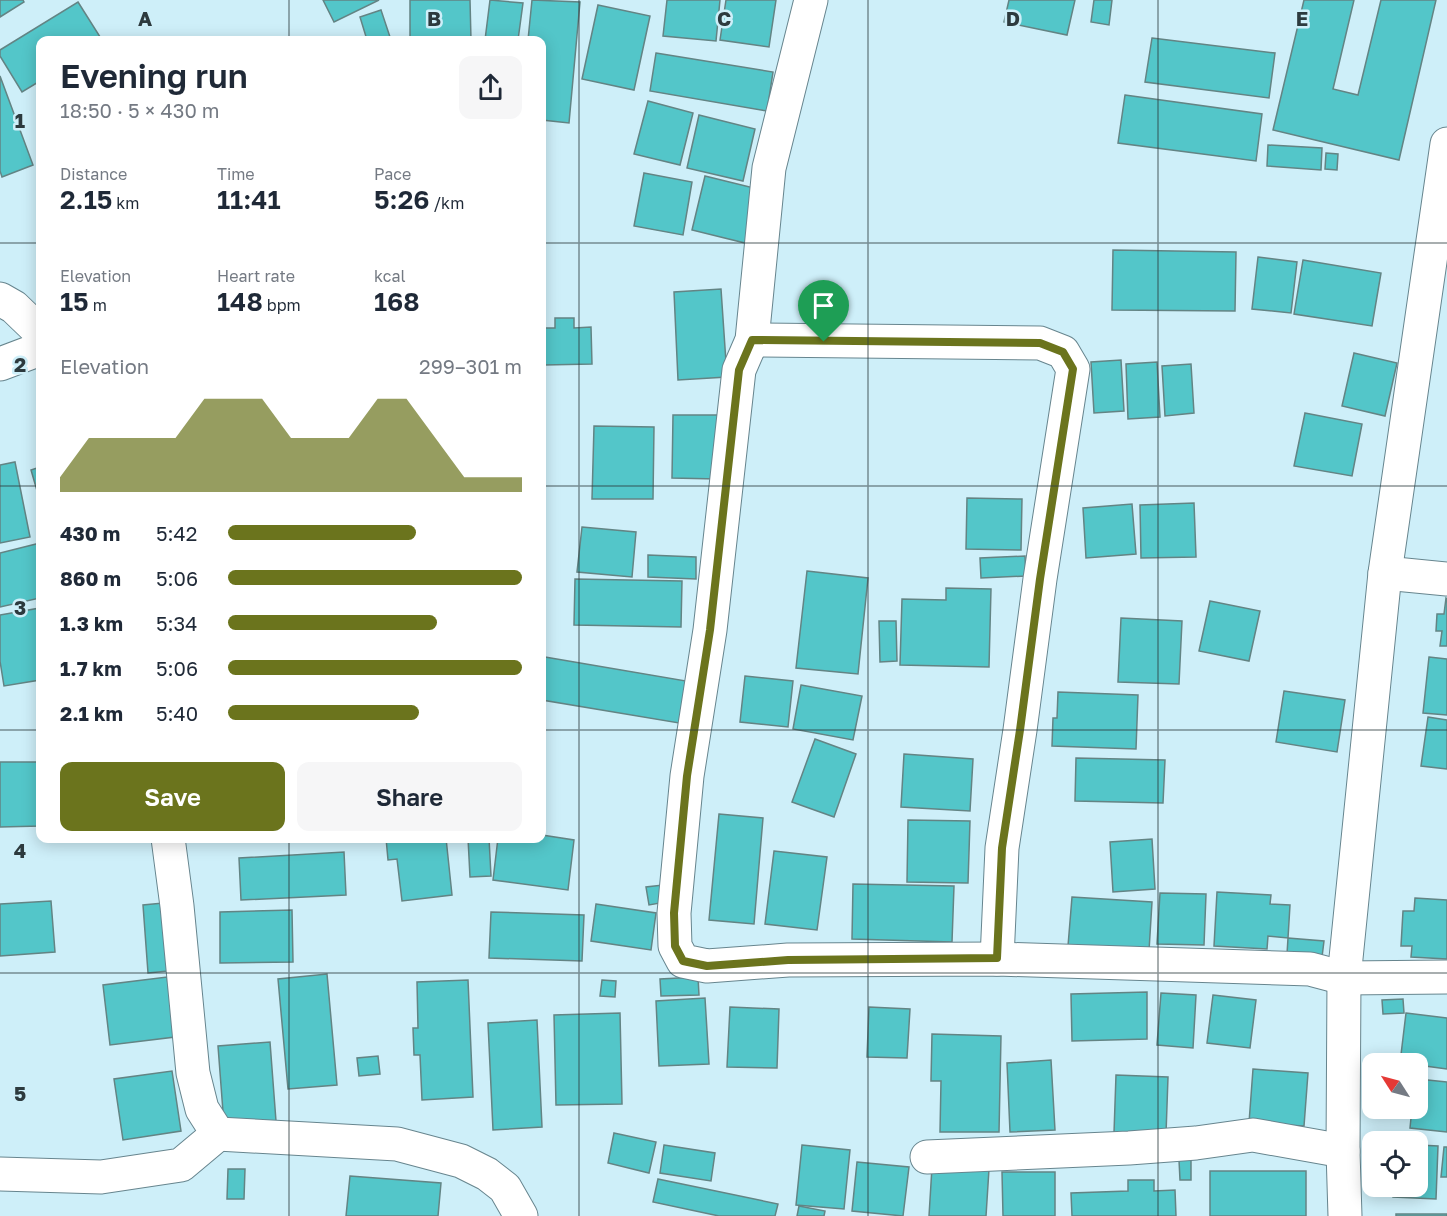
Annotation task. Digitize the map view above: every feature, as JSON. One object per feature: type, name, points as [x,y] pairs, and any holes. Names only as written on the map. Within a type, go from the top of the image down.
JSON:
[{"type":"street","points":[[811,0],[769,168],[752,340],[739,370],[710,630],[687,776],[674,913],[675,946],[683,961],[707,966],[788,960],[997,958],[1310,969],[1344,978],[1447,977]]},
{"type":"street","points":[[1345,1216],[1344,978],[1385,573],[1447,144]]},
{"type":"street","points":[[0,299],[14,307],[36,328]]},
{"type":"street","points":[[752,340],[1040,343],[1063,352],[1073,369],[1040,579],[1002,848],[997,958]]},
{"type":"street","points":[[0,364],[36,350]]},
{"type":"street","points":[[1385,573],[1447,579]]},
{"type":"street","points":[[169,843],[193,1073],[202,1109],[218,1134]]},
{"type":"street","points":[[0,1174],[102,1177],[181,1165],[218,1134],[397,1144],[461,1161],[487,1174],[505,1188],[521,1216]]},
{"type":"street","points":[[927,1157],[1129,1148],[1196,1143],[1253,1135],[1343,1151]]},
{"type":"building","points":[[0,0],[23,0],[24,2],[0,17]]},
{"type":"building","points":[[323,0],[379,0],[334,22]]},
{"type":"building","points":[[410,0],[470,0],[471,36],[410,36]]},
{"type":"building","points":[[490,0],[523,3],[519,36],[486,36]]},
{"type":"building","points":[[532,0],[580,2],[569,123],[546,120],[546,36],[528,36]]},
{"type":"building","points":[[667,0],[720,0],[716,41],[663,36]]},
{"type":"building","points":[[726,0],[776,0],[769,47],[720,40]]},
{"type":"building","points":[[1009,0],[1075,0],[1067,35],[1004,22]]},
{"type":"building","points":[[1094,0],[1112,0],[1109,25],[1091,22]]},
{"type":"building","points":[[1304,0],[1354,0],[1333,89],[1358,95],[1381,0],[1436,0],[1399,160],[1273,130]]},
{"type":"building","points":[[78,2],[99,36],[36,36],[36,83],[22,92],[0,56],[0,50]]},
{"type":"building","points":[[598,5],[650,16],[634,90],[582,79]]},
{"type":"building","points":[[381,10],[390,36],[366,36],[360,17]]},
{"type":"building","points":[[1152,38],[1275,53],[1269,98],[1145,82]]},
{"type":"building","points":[[656,53],[773,72],[767,111],[650,91]]},
{"type":"building","points":[[0,76],[33,165],[2,177],[0,171]]},
{"type":"building","points":[[1125,95],[1262,114],[1256,161],[1118,143]]},
{"type":"building","points":[[648,101],[693,113],[680,165],[634,154]]},
{"type":"building","points":[[699,115],[755,129],[743,181],[687,168]]},
{"type":"building","points":[[1268,145],[1322,148],[1321,170],[1267,166]]},
{"type":"building","points":[[1326,153],[1338,154],[1337,170],[1325,169]]},
{"type":"building","points":[[644,173],[692,182],[683,235],[634,226]]},
{"type":"building","points":[[705,176],[758,189],[745,243],[692,230]]},
{"type":"building","points":[[1113,250],[1236,252],[1235,311],[1112,310]]},
{"type":"building","points":[[1258,257],[1297,262],[1291,313],[1252,309]]},
{"type":"building","points":[[1303,260],[1381,273],[1372,326],[1294,314]]},
{"type":"building","points":[[721,289],[727,377],[678,380],[674,292]]},
{"type":"building","points":[[555,318],[574,318],[574,328],[591,327],[592,364],[546,365],[546,328],[555,328]]},
{"type":"building","points":[[1354,353],[1397,363],[1385,416],[1342,406]]},
{"type":"building","points":[[1121,360],[1124,411],[1094,413],[1091,362]]},
{"type":"building","points":[[1157,362],[1160,417],[1128,419],[1126,364]]},
{"type":"building","points":[[1191,364],[1194,413],[1165,416],[1162,366]]},
{"type":"building","points":[[1305,413],[1362,424],[1352,476],[1294,466]]},
{"type":"building","points":[[673,415],[718,415],[717,479],[672,478]]},
{"type":"building","points":[[594,426],[654,427],[653,499],[592,499]]},
{"type":"building","points":[[15,462],[30,537],[0,543],[0,465]]},
{"type":"building","points":[[36,468],[36,487],[31,470]]},
{"type":"building","points":[[967,498],[1022,499],[1021,550],[966,549]]},
{"type":"building","points":[[1194,503],[1196,557],[1141,558],[1140,505]]},
{"type":"building","points":[[1132,504],[1136,554],[1086,558],[1083,508]]},
{"type":"building","points":[[582,527],[636,532],[632,577],[577,572]]},
{"type":"building","points":[[36,544],[36,599],[0,607],[0,553]]},
{"type":"building","points":[[648,555],[696,557],[696,579],[648,577]]},
{"type":"building","points":[[1025,556],[1026,576],[981,578],[980,558]]},
{"type":"building","points":[[807,571],[868,578],[858,674],[796,668]]},
{"type":"building","points":[[575,579],[682,581],[681,627],[574,625]]},
{"type":"building","points":[[946,588],[991,589],[989,667],[900,665],[902,599],[946,600]]},
{"type":"building","points":[[1446,598],[1447,646],[1440,646],[1442,631],[1436,631],[1437,614],[1444,614]]},
{"type":"building","points":[[1210,601],[1260,611],[1249,661],[1199,651]]},
{"type":"building","points":[[36,609],[36,681],[4,686],[0,661],[0,615]]},
{"type":"building","points":[[1121,618],[1182,621],[1179,684],[1118,682]]},
{"type":"building","points":[[879,621],[896,621],[897,661],[880,662]]},
{"type":"building","points":[[546,657],[692,682],[685,724],[546,701]]},
{"type":"building","points":[[1429,657],[1447,659],[1447,715],[1423,713]]},
{"type":"building","points":[[745,676],[793,681],[788,727],[740,722]]},
{"type":"building","points":[[801,685],[862,696],[853,740],[793,729]]},
{"type":"building","points":[[1284,691],[1345,700],[1337,752],[1276,742]]},
{"type":"building","points":[[1058,692],[1138,695],[1136,749],[1052,746],[1053,718],[1057,718]]},
{"type":"building","points":[[1428,717],[1447,720],[1447,769],[1421,766]]},
{"type":"building","points":[[815,739],[856,754],[834,817],[792,802]]},
{"type":"building","points":[[904,754],[973,759],[970,811],[901,807]]},
{"type":"building","points":[[1076,758],[1165,760],[1163,803],[1075,801]]},
{"type":"building","points":[[0,762],[36,762],[36,826],[0,827]]},
{"type":"building","points":[[719,814],[763,818],[754,924],[709,920]]},
{"type":"building","points":[[908,820],[970,821],[968,883],[907,882]]},
{"type":"building","points":[[546,836],[574,840],[568,890],[493,880],[497,843],[546,843]]},
{"type":"building","points":[[1152,839],[1155,889],[1113,892],[1110,842]]},
{"type":"building","points":[[386,843],[447,843],[452,895],[402,901],[397,859],[388,860]]},
{"type":"building","points":[[468,843],[489,843],[491,876],[470,877]]},
{"type":"building","points":[[774,851],[827,857],[817,930],[765,924]]},
{"type":"building","points":[[344,852],[346,895],[241,900],[239,858]]},
{"type":"building","points":[[853,884],[954,886],[952,942],[852,939]]},
{"type":"building","points":[[663,885],[666,902],[649,905],[646,887]]},
{"type":"building","points":[[1217,892],[1271,895],[1270,904],[1290,905],[1288,938],[1268,936],[1267,949],[1214,946]]},
{"type":"building","points":[[1160,893],[1206,894],[1204,945],[1157,944]]},
{"type":"building","points":[[1072,897],[1152,902],[1149,951],[1068,946]]},
{"type":"building","points":[[1415,898],[1447,900],[1447,959],[1411,957],[1412,946],[1401,946],[1403,911],[1414,911]]},
{"type":"building","points":[[51,901],[55,952],[0,956],[0,904]]},
{"type":"building","points":[[163,903],[168,971],[148,973],[143,905]]},
{"type":"building","points":[[596,904],[656,913],[651,950],[591,941]]},
{"type":"building","points":[[292,910],[293,962],[220,963],[220,912]]},
{"type":"building","points":[[491,912],[584,915],[582,961],[489,958]]},
{"type":"building","points":[[1288,938],[1324,941],[1322,957],[1287,954]]},
{"type":"building","points":[[327,974],[337,1085],[288,1089],[278,979]]},
{"type":"building","points":[[167,977],[175,1037],[110,1045],[103,985]]},
{"type":"building","points":[[698,977],[699,995],[661,996],[660,979]]},
{"type":"building","points":[[468,980],[473,1097],[422,1100],[420,1055],[414,1055],[413,1028],[418,1028],[417,982]]},
{"type":"building","points":[[602,980],[616,981],[615,997],[600,996]]},
{"type":"building","points":[[1147,992],[1147,1039],[1072,1041],[1071,994]]},
{"type":"building","points":[[1161,993],[1196,995],[1193,1048],[1157,1045]]},
{"type":"building","points":[[1213,995],[1256,1000],[1250,1048],[1207,1043]]},
{"type":"building","points":[[705,998],[709,1064],[659,1066],[656,1001]]},
{"type":"building","points":[[1403,999],[1404,1013],[1383,1014],[1382,1000]]},
{"type":"building","points":[[730,1007],[779,1009],[777,1068],[727,1067]]},
{"type":"building","points":[[869,1007],[910,1009],[907,1058],[867,1057]]},
{"type":"building","points":[[620,1013],[622,1104],[556,1105],[554,1015]]},
{"type":"building","points":[[1406,1013],[1447,1018],[1447,1069],[1428,1066],[1428,1053],[1401,1053]]},
{"type":"building","points":[[537,1020],[542,1127],[493,1130],[488,1023]]},
{"type":"building","points":[[932,1034],[1001,1036],[999,1132],[940,1132],[941,1081],[931,1081]]},
{"type":"building","points":[[270,1042],[276,1121],[224,1125],[218,1046]]},
{"type":"building","points":[[378,1056],[380,1074],[359,1076],[357,1058]]},
{"type":"building","points":[[1051,1060],[1055,1130],[1010,1132],[1007,1063]]},
{"type":"building","points":[[1253,1069],[1308,1073],[1304,1126],[1249,1123]]},
{"type":"building","points":[[172,1071],[181,1131],[123,1140],[114,1079]]},
{"type":"building","points":[[1116,1075],[1168,1077],[1166,1134],[1114,1133]]},
{"type":"building","points":[[1428,1080],[1447,1082],[1447,1132],[1410,1128],[1411,1119],[1428,1119]]},
{"type":"building","points":[[614,1133],[656,1142],[649,1173],[608,1163]]},
{"type":"building","points":[[664,1145],[715,1153],[711,1181],[660,1173]]},
{"type":"building","points":[[802,1145],[850,1150],[844,1209],[796,1205]]},
{"type":"building","points":[[1428,1146],[1438,1146],[1436,1199],[1393,1197],[1428,1197]]},
{"type":"building","points":[[1444,1147],[1447,1147],[1447,1177],[1441,1177]]},
{"type":"building","points":[[1191,1159],[1191,1180],[1180,1180],[1179,1160]]},
{"type":"building","points":[[857,1162],[909,1167],[903,1216],[852,1211]]},
{"type":"building","points":[[932,1167],[989,1169],[986,1216],[929,1216]]},
{"type":"building","points":[[228,1169],[245,1169],[244,1199],[227,1199]]},
{"type":"building","points":[[1210,1171],[1306,1171],[1306,1216],[1210,1216]]},
{"type":"building","points":[[1002,1172],[1055,1172],[1055,1216],[1003,1216]]},
{"type":"building","points":[[350,1176],[441,1183],[438,1216],[346,1216]]},
{"type":"building","points":[[658,1179],[778,1204],[775,1216],[719,1216],[653,1202]]},
{"type":"building","points":[[1128,1180],[1154,1180],[1154,1191],[1175,1190],[1176,1216],[1072,1216],[1071,1193],[1128,1191]]},
{"type":"building","points":[[799,1206],[825,1211],[824,1216],[797,1216]]},
{"type":"building","points":[[1396,1214],[1447,1214],[1447,1216],[1396,1216]]},
{"type":"route","points":[[752,340],[824,342],[1040,343],[1063,352],[1073,369],[1040,579],[1002,848],[997,958],[788,960],[707,966],[683,961],[675,946],[674,913],[687,776],[710,630],[739,370],[752,340]]}]
